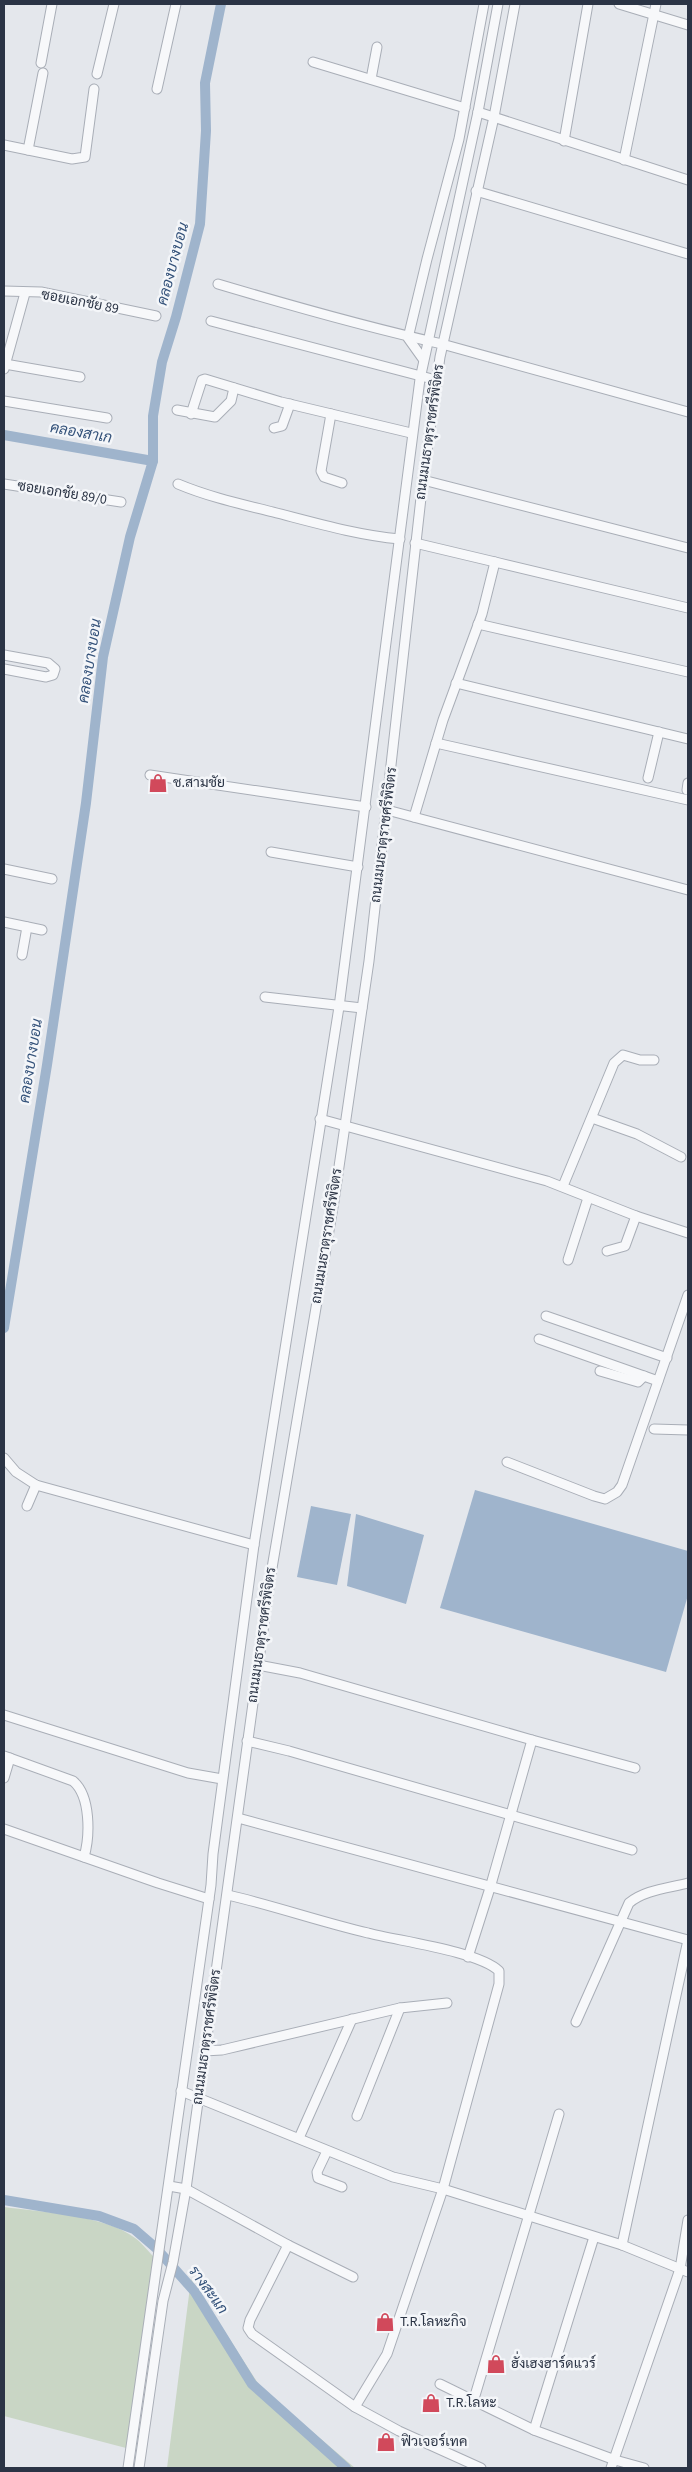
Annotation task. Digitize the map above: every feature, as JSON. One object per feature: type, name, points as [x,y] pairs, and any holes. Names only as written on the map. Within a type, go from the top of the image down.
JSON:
[{"type":"street","points":[[41,63],[52,4]]},
{"type":"street","points":[[97,74],[114,4]]},
{"type":"street","points":[[157,89],[176,4]]},
{"type":"street","points":[[408,338],[465,108],[484,4]]},
{"type":"street","name":"ถนนมนธาตุราชศรีพิจิตร","points":[[128,2468],[153,2281],[169,2186],[209,1899],[222,1779],[254,1544],[339,1007],[400,539],[412,428],[423,359],[478,112],[498,4]]},
{"type":"street","name":"ถนนมนธาตุราชศรีพิจิตร","points":[[139,2468],[163,2301],[173,2262],[186,2189],[270,1580],[333,1207],[362,1008],[387,810],[422,480],[436,380],[442,344],[494,117],[515,4]]},
{"type":"street","points":[[564,141],[588,4]]},
{"type":"street","points":[[619,4],[688,25]]},
{"type":"street","points":[[624,160],[656,4]]},
{"type":"street","points":[[371,79],[377,47]]},
{"type":"street","points":[[313,62],[465,108]]},
{"type":"street","points":[[28,150],[43,73]]},
{"type":"street","points":[[4,145],[72,159],[85,157],[94,89]]},
{"type":"street","points":[[478,112],[624,160],[688,178]]},
{"type":"street","points":[[476,191],[688,254]]},
{"type":"street","points":[[218,284],[408,338],[442,344],[688,412]]},
{"type":"street","name":"ซอยเอกชัย 89","points":[[4,291],[41,292],[156,316]]},
{"type":"street","points":[[25,293],[4,367],[80,377]]},
{"type":"street","points":[[211,321],[436,380]]},
{"type":"street","name":"ถนนมนธาตุราชศรีพิจิตร","points":[[408,338],[423,359]]},
{"type":"street","points":[[191,414],[203,379],[331,414],[412,428],[430,426]]},
{"type":"street","points":[[177,410],[215,417],[232,401],[234,388]]},
{"type":"street","points":[[4,401],[107,418]]},
{"type":"street","points":[[274,428],[282,426],[290,404]]},
{"type":"street","points":[[331,414],[321,471],[324,477],[342,483]]},
{"type":"street","points":[[422,480],[688,548]]},
{"type":"street","name":"ซอยเอกชัย 89/0","points":[[4,484],[121,502]]},
{"type":"street","points":[[178,484],[215,498],[361,534],[400,539]]},
{"type":"street","points":[[415,543],[688,608]]},
{"type":"street","points":[[414,817],[436,743],[478,624],[495,562]]},
{"type":"street","points":[[478,624],[688,672]]},
{"type":"street","points":[[4,655],[48,663],[55,669],[53,675],[46,677],[4,669]]},
{"type":"street","points":[[456,683],[688,739]]},
{"type":"street","points":[[648,778],[659,732]]},
{"type":"street","points":[[436,743],[688,800]]},
{"type":"street","points":[[150,775],[366,807]]},
{"type":"street","points":[[387,810],[688,890]]},
{"type":"street","points":[[271,852],[358,867]]},
{"type":"street","points":[[4,869],[52,879]]},
{"type":"street","points":[[4,922],[42,930]]},
{"type":"street","points":[[22,955],[27,927]]},
{"type":"street","points":[[265,997],[339,1007],[362,1008]]},
{"type":"street","points":[[563,1186],[614,1063],[618,1058],[629,1055],[640,1060],[654,1060]]},
{"type":"street","points":[[592,1118],[637,1134],[681,1157]]},
{"type":"street","points":[[320,1119],[523,1173],[563,1186],[588,1198],[636,1216],[688,1233]]},
{"type":"street","points":[[568,1260],[588,1198]]},
{"type":"street","points":[[607,1251],[625,1246],[636,1216]]},
{"type":"street","points":[[507,1462],[594,1496],[605,1499],[612,1497],[622,1485],[688,1295]]},
{"type":"street","points":[[546,1316],[667,1358]]},
{"type":"street","points":[[539,1339],[658,1381]]},
{"type":"street","points":[[600,1371],[638,1382],[644,1376]]},
{"type":"street","points":[[654,1430],[688,1430]]},
{"type":"street","points":[[4,1458],[16,1472],[36,1484],[254,1544]]},
{"type":"street","points":[[27,1506],[36,1484]]},
{"type":"street","points":[[258,1665],[300,1673],[635,1768]]},
{"type":"street","points":[[4,1715],[188,1774],[222,1779]]},
{"type":"street","points":[[468,1956],[490,1888],[532,1740]]},
{"type":"street","points":[[247,1742],[289,1751],[632,1850]]},
{"type":"street","points":[[4,1778],[7,1757],[73,1781],[78,1785],[87,1818],[88,1844],[84,1857]]},
{"type":"street","points":[[238,1818],[490,1888],[688,1940],[622,2245]]},
{"type":"street","points":[[4,1829],[158,1884],[209,1899]]},
{"type":"street","points":[[576,2022],[629,1903],[636,1897],[688,1883]]},
{"type":"street","points":[[228,1895],[289,1910],[366,1933],[468,1956],[493,1966],[499,1971],[500,1977],[443,2189],[387,2354],[355,2407]]},
{"type":"street","points":[[204,2051],[222,2050],[400,2008],[447,2003]]},
{"type":"street","points":[[356,2116],[400,2008]]},
{"type":"street","points":[[299,2138],[352,2019]]},
{"type":"street","points":[[181,2091],[199,2096],[393,2176],[443,2189],[622,2245],[684,2271]]},
{"type":"street","points":[[474,2399],[559,2114]]},
{"type":"street","points":[[327,2150],[317,2172],[318,2178],[342,2187]]},
{"type":"street","points":[[169,2186],[186,2189],[288,2245],[353,2277]]},
{"type":"street","points":[[613,2464],[684,2271],[688,2220]]},
{"type":"street","points":[[534,2430],[594,2237]]},
{"type":"street","points":[[160,2240],[176,2241]]},
{"type":"street","points":[[288,2245],[250,2320],[248,2328],[252,2334],[355,2407],[399,2431],[481,2468]]},
{"type":"street","points":[[151,2299],[163,2301]]},
{"type":"street","points":[[440,2384],[534,2430],[613,2464],[644,2468]]},
{"type":"green space","points":[[4,2207],[54,2213],[107,2224],[123,2230],[135,2238],[154,2257],[126,2448],[4,2416]]},
{"type":"green space","points":[[191,2279],[261,2388],[355,2468],[167,2468]]},
{"type":"water","points":[[475,1490],[688,1551],[688,1595],[666,1672],[440,1608]]},
{"type":"water","points":[[311,1506],[351,1514],[337,1585],[297,1577]]},
{"type":"water","points":[[356,1514],[424,1535],[406,1604],[347,1586]]},
{"type":"waterway","name":"คลองบางบอน","points":[[4,1328],[47,1065],[86,803],[103,657],[130,537],[153,461],[153,416],[162,362],[176,317],[200,224],[206,131],[205,83],[221,4]]},
{"type":"waterway","name":"คลองสาเก","points":[[4,435],[153,461]]},
{"type":"waterway","name":"รางสะแก","points":[[4,2200],[99,2216],[134,2229],[156,2248],[195,2292],[252,2384],[346,2468]]},
{"type":"place","name":"ช.สามชัย","points":[[158,783]]},
{"type":"place","name":"T.R.โลหะกิจ","points":[[385,2322]]},
{"type":"place","name":"ฮั่งเฮงฮาร์ดแวร์","points":[[496,2364]]},
{"type":"place","name":"T.R.โลหะ","points":[[431,2403]]},
{"type":"place","name":"ฟิวเจอร์เทค","points":[[386,2442]]}]
